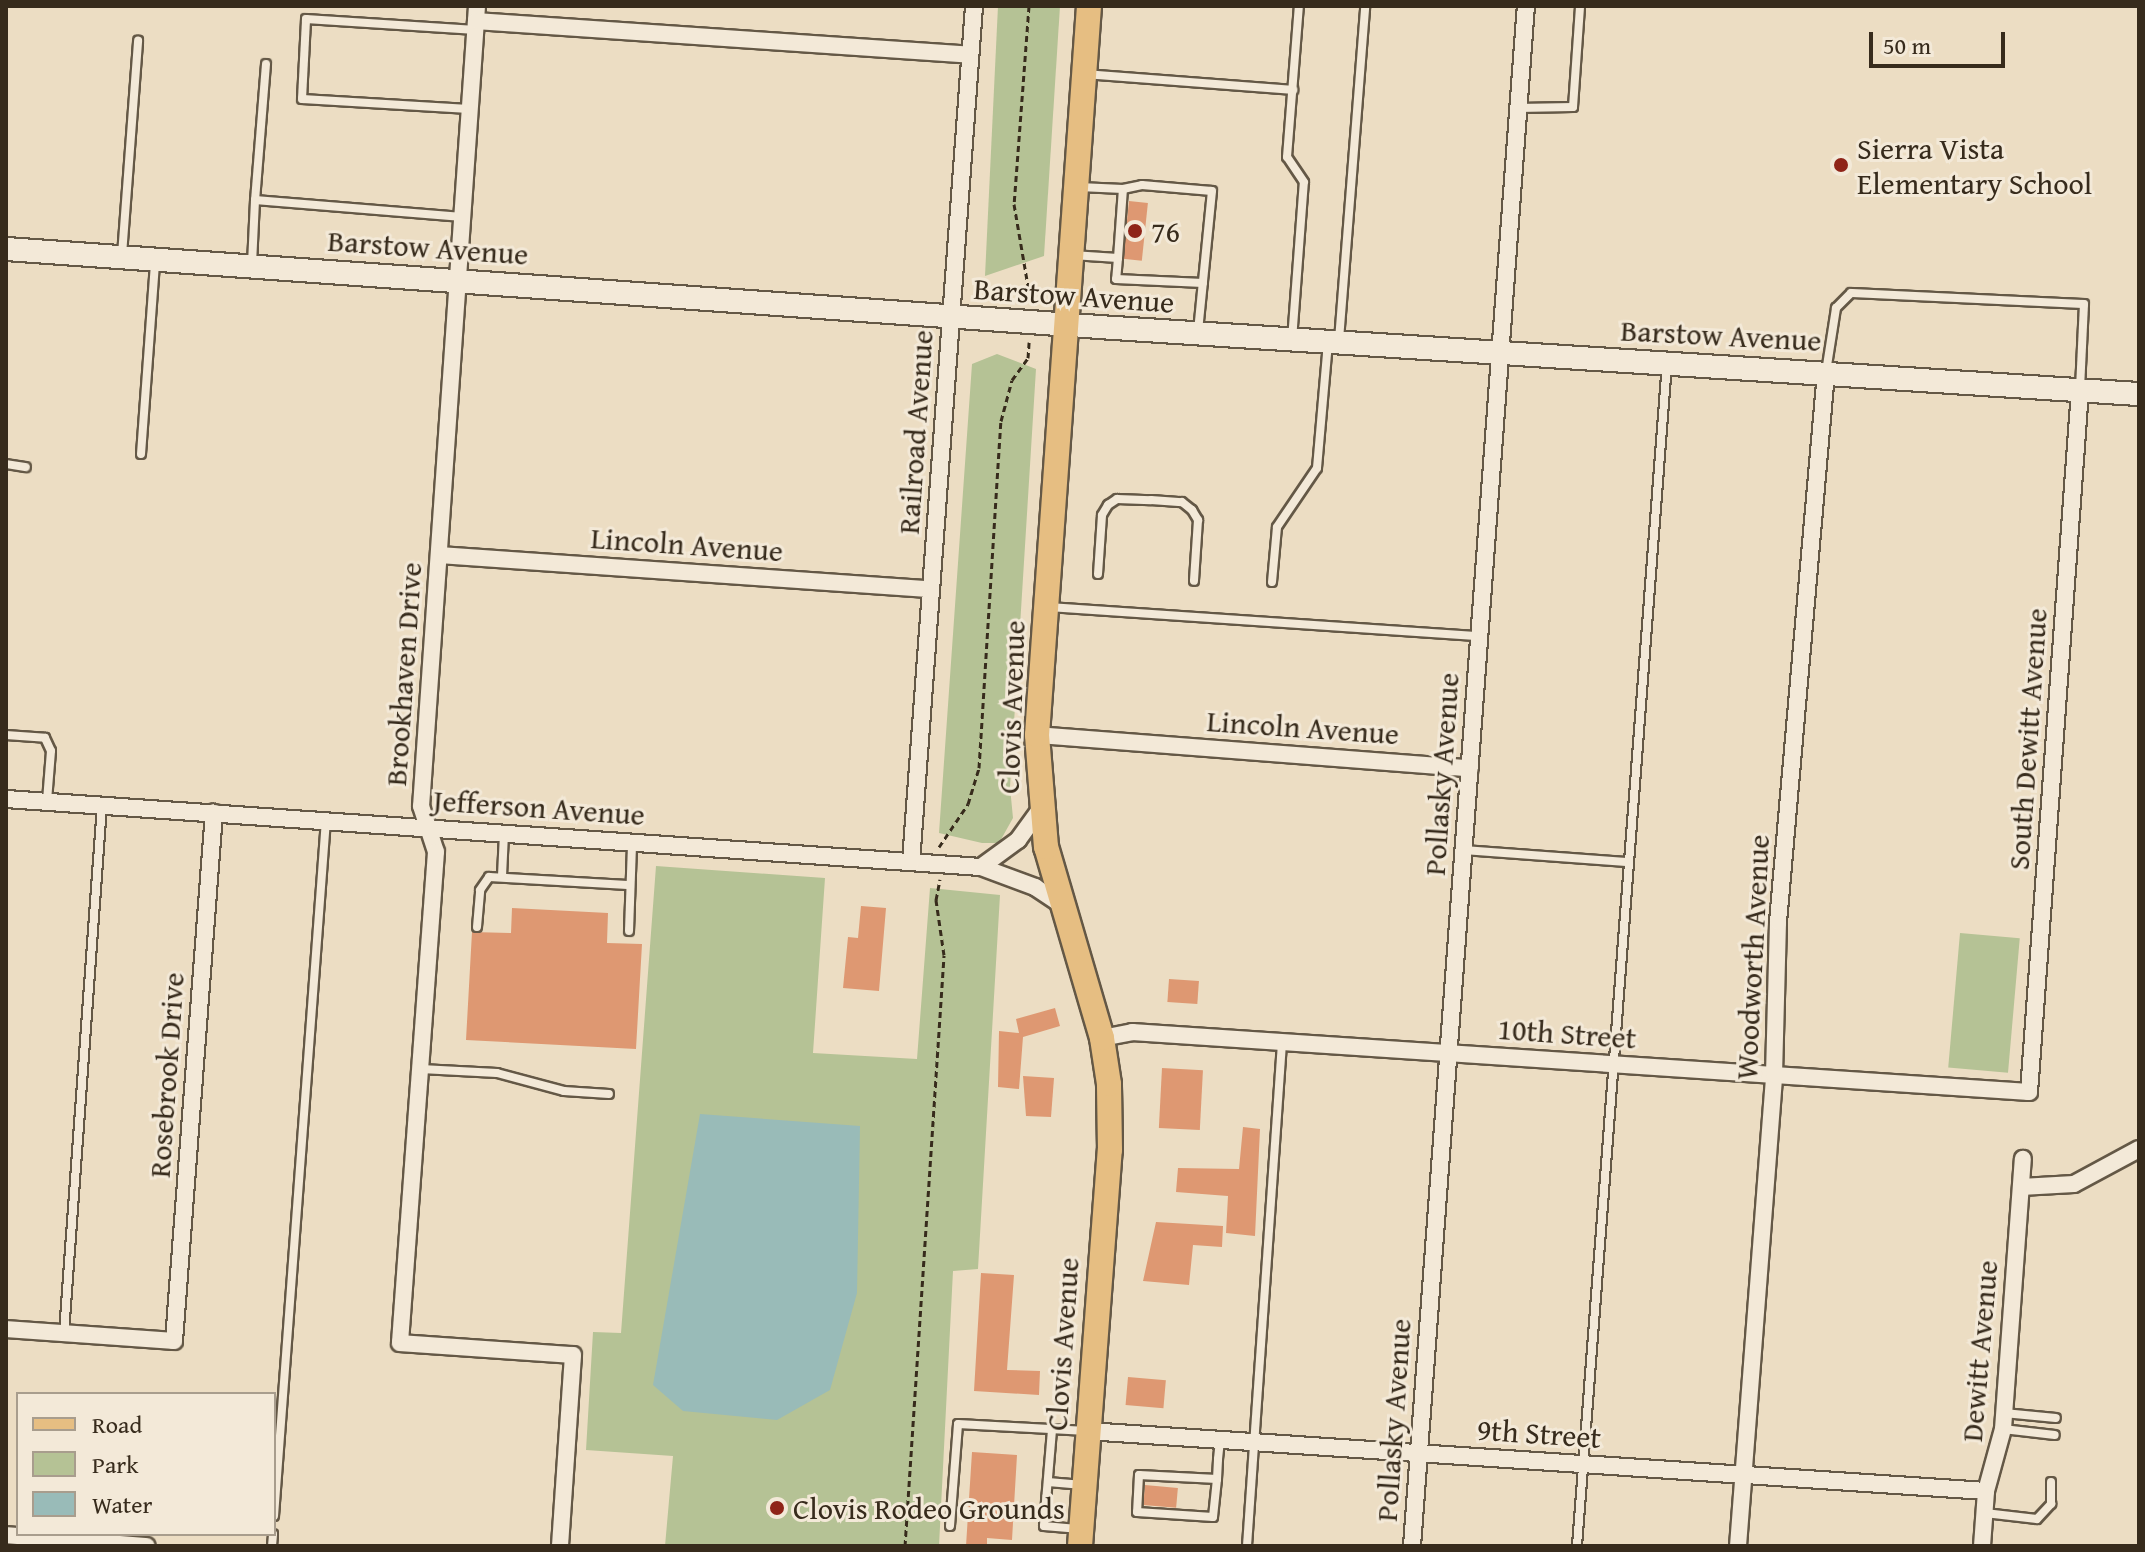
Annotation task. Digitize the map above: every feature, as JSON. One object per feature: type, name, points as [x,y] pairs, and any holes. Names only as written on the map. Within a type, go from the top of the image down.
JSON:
[{"type":"main road","name":"Clovis Avenue","points":[[1080,1538],[1110,1150],[1109,1084],[1102,1038],[1059,903],[1040,810],[1037,735],[1089,6]]},
{"type":"main road","name":"Barstow Avenue","points":[[6,249],[459,278],[1198,334],[2139,394]]},
{"type":"street","name":"Railroad Avenue","points":[[911,862],[974,6]]},
{"type":"street","name":"Pollasky Avenue","points":[[1412,1546],[1526,6]]},
{"type":"street","points":[[476,19],[970,55]]},
{"type":"street","name":"Brookhaven Drive","points":[[476,19],[421,806],[436,852],[400,1343],[573,1355],[560,1546]]},
{"type":"street","name":"Woodworth Avenue","points":[[1738,1546],[1774,1075],[1778,922],[1826,372]]},
{"type":"street","name":"South Dewitt Avenue","points":[[2029,1092],[2080,390]]},
{"type":"street","name":"Lincoln Avenue","points":[[440,555],[931,589]]},
{"type":"street","name":"Lincoln Avenue","points":[[1037,735],[1470,768]]},
{"type":"street","name":"Jefferson Avenue","points":[[6,799],[981,867],[1035,887],[1059,903]]},
{"type":"street","points":[[981,867],[1018,840],[1040,810]]},
{"type":"street","name":"Rosebrook Drive","points":[[64,1333],[174,1341],[214,813]]},
{"type":"street","name":"10th Street","points":[[1102,1038],[1133,1032],[2029,1092]]},
{"type":"street","points":[[2021,1187],[2074,1184],[2139,1149]]},
{"type":"street","name":"Dewitt Avenue","points":[[1982,1546],[1986,1491],[2003,1421],[2023,1159]]},
{"type":"street","points":[[6,1329],[64,1333]]},
{"type":"street","name":"9th Street","points":[[1087,1431],[1986,1491]]},
{"type":"street","points":[[19,1536],[147,1546]]},
{"type":"lane","points":[[1292,340],[1304,182],[1287,157],[1299,6]]},
{"type":"lane","points":[[1272,582],[1277,527],[1317,468],[1334,343],[1365,6]]},
{"type":"lane","points":[[1518,108],[1573,107],[1580,6]]},
{"type":"lane","points":[[470,110],[302,99],[306,19],[476,19]]},
{"type":"lane","points":[[122,256],[138,41]]},
{"type":"lane","points":[[252,265],[266,64]]},
{"type":"lane","points":[[1085,74],[1293,90]]},
{"type":"lane","points":[[1076,187],[1123,189],[1142,185],[1212,191],[1198,334]]},
{"type":"lane","points":[[1123,189],[1116,279],[1203,283]]},
{"type":"lane","points":[[255,200],[463,218]]},
{"type":"lane","points":[[1072,255],[1118,258]]},
{"type":"lane","points":[[141,454],[155,258]]},
{"type":"lane","points":[[1826,372],[1836,308],[1851,293],[2084,304],[2080,390]]},
{"type":"lane","points":[[1577,1546],[1610,1064],[1667,363]]},
{"type":"lane","points":[[6,464],[26,467]]},
{"type":"lane","points":[[1098,574],[1102,515],[1108,505],[1117,499],[1182,502],[1198,520],[1194,581]]},
{"type":"lane","points":[[1046,607],[1480,636]]},
{"type":"lane","points":[[6,735],[45,738],[51,751],[47,801]]},
{"type":"lane","points":[[64,1333],[102,805]]},
{"type":"lane","points":[[276,1489],[326,820]]},
{"type":"lane","points":[[502,876],[504,833]]},
{"type":"lane","points":[[629,931],[632,894],[628,885],[632,842]]},
{"type":"lane","points":[[1464,850],[1626,862]]},
{"type":"lane","points":[[477,927],[482,884],[502,876],[628,885]]},
{"type":"lane","points":[[1247,1546],[1282,1042]]},
{"type":"lane","points":[[419,1069],[497,1073],[564,1091],[609,1094]]},
{"type":"lane","points":[[2003,1421],[2056,1418]]},
{"type":"lane","points":[[2003,1421],[2055,1435]]},
{"type":"lane","points":[[950,1526],[958,1424],[1087,1431]]},
{"type":"lane","points":[[1052,1430],[1044,1526],[1080,1538]]},
{"type":"lane","points":[[1217,1479],[1139,1475],[1137,1512],[1213,1517],[1217,1479],[1220,1439]]},
{"type":"lane","points":[[1048,1482],[1084,1485]]},
{"type":"lane","points":[[1984,1513],[2037,1519],[2051,1504],[2051,1482]]},
{"type":"path","points":[[905,1546],[944,955],[936,900],[939,843],[968,804],[979,768],[1001,421],[1012,380],[1028,358],[1032,285],[1017,238],[1014,204],[1029,6]]},
{"type":"green space","points":[[998,6],[1060,6],[1044,256],[985,276]]},
{"type":"green space","points":[[997,354],[1036,369],[1010,787],[1013,818],[999,843],[982,843],[939,833],[972,364]]},
{"type":"green space","points":[[656,866],[825,878],[813,1053],[917,1059],[930,888],[1000,895],[978,1269],[953,1271],[939,1546],[665,1546],[673,1456],[586,1450],[593,1332],[621,1333]]},
{"type":"green space","points":[[1960,933],[2020,938],[2008,1073],[1948,1067]]},
{"type":"water","points":[[700,1114],[860,1126],[857,1293],[830,1390],[777,1420],[683,1411],[653,1385]]},
{"type":"building","points":[[1129,201],[1148,203],[1142,261],[1123,259]]},
{"type":"building","points":[[861,906],[886,908],[879,991],[843,988],[848,937],[858,938]]},
{"type":"building","points":[[512,908],[608,913],[607,943],[642,944],[636,1049],[466,1040],[472,932],[511,933]]},
{"type":"building","points":[[1169,979],[1199,981],[1197,1004],[1167,1002]]},
{"type":"building","points":[[1055,1008],[1060,1026],[1023,1037],[1019,1089],[998,1087],[999,1031],[1019,1033],[1016,1019]]},
{"type":"building","points":[[1162,1068],[1203,1070],[1200,1130],[1159,1128]]},
{"type":"building","points":[[1023,1076],[1054,1078],[1051,1117],[1026,1116]]},
{"type":"building","points":[[1243,1127],[1260,1129],[1255,1236],[1226,1233],[1228,1196],[1176,1192],[1178,1168],[1239,1169]]},
{"type":"building","points":[[1156,1222],[1223,1226],[1222,1247],[1193,1245],[1189,1285],[1143,1281]]},
{"type":"building","points":[[981,1273],[1014,1275],[1007,1370],[1040,1371],[1039,1395],[974,1391]]},
{"type":"building","points":[[1128,1377],[1166,1380],[1163,1408],[1126,1405]]},
{"type":"building","points":[[972,1452],[1017,1455],[1012,1540],[987,1538],[987,1546],[966,1546]]},
{"type":"building","points":[[1145,1485],[1178,1488],[1176,1508],[1143,1505]]},
{"type":"place","name":"Sierra Vista Elementary School","points":[[1841,165]]},
{"type":"place","name":"76","points":[[1135,231]]},
{"type":"place","name":"Clovis Rodeo Grounds","points":[[777,1508]]}]
